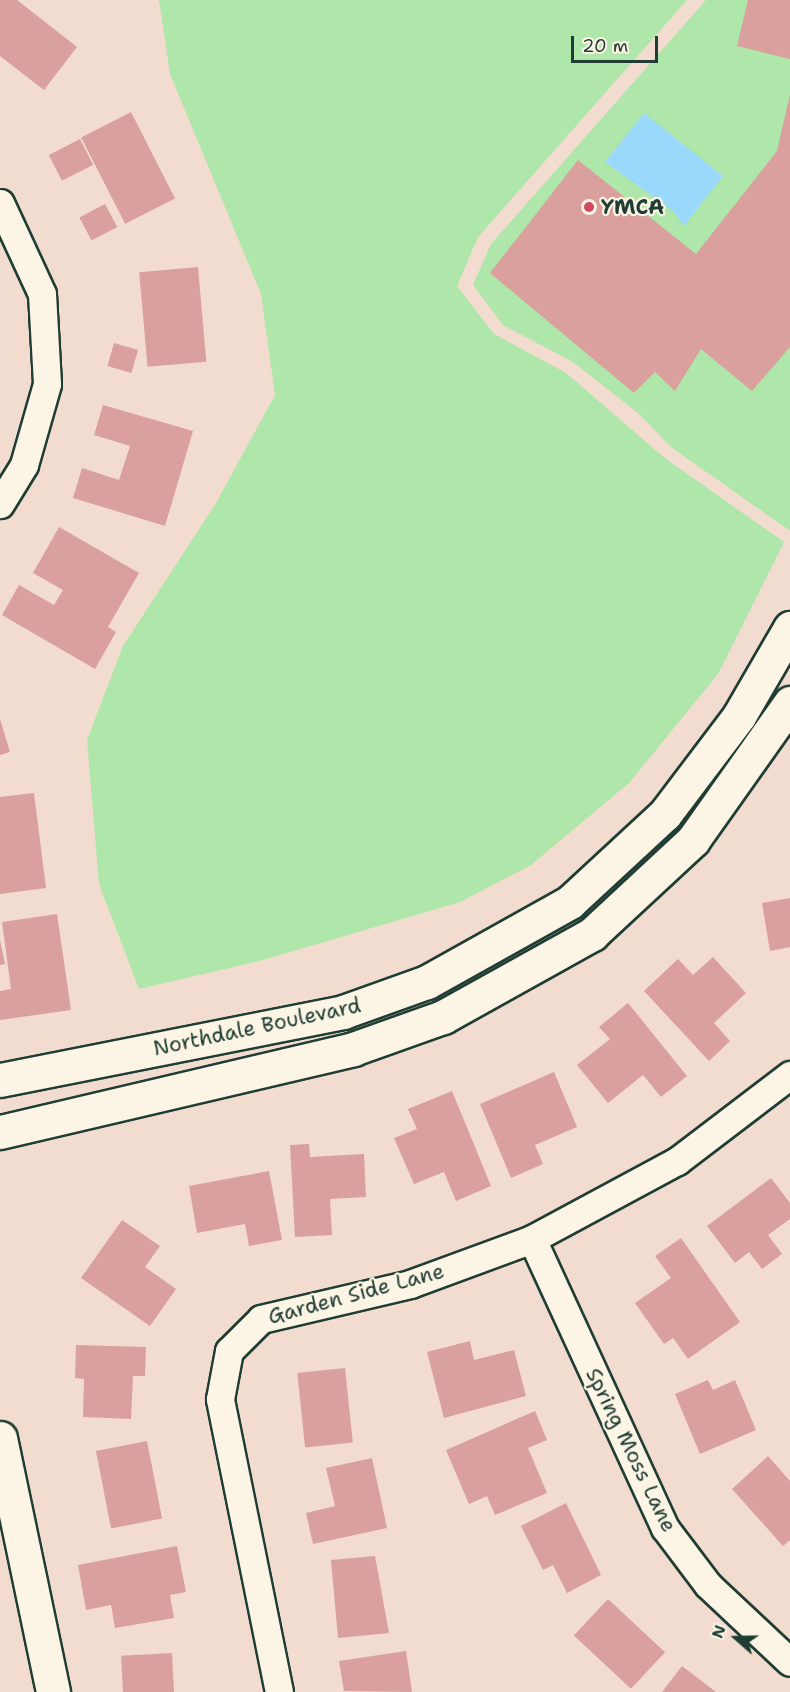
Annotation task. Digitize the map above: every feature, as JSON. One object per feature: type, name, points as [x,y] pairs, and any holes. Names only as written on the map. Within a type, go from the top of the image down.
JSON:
[{"type":"street","points":[[0,203],[42,294],[47,384],[24,465],[0,504]]},
{"type":"street","name":"Northdale Boulevard","points":[[0,1080],[343,1012],[427,982],[570,902],[665,814],[739,716],[790,628]]},
{"type":"street","name":"Northdale Boulevard","points":[[0,1132],[353,1049],[443,1017],[592,934],[693,840],[790,703]]},
{"type":"street","name":"Garden Side Lane","points":[[279,1692],[220,1399],[229,1351],[261,1319],[410,1284],[532,1239],[678,1161],[790,1075]]},
{"type":"street","name":"Spring Moss Lane","points":[[532,1239],[665,1528],[708,1585],[790,1662]]},
{"type":"street","points":[[0,1438],[52,1692]]},
{"type":"green space","points":[[159,0],[687,0],[478,237],[457,286],[494,334],[566,373],[666,459],[784,542],[718,674],[629,783],[531,865],[460,902],[263,960],[139,989],[99,884],[87,740],[123,646],[216,503],[275,395],[261,294],[170,74]]},
{"type":"green space","points":[[706,0],[790,0],[790,531],[671,447],[638,413],[573,362],[503,325],[473,285],[491,244]]},
{"type":"water","points":[[644,113],[723,176],[684,226],[673,211],[605,162]]},
{"type":"building","points":[[0,0],[17,0],[77,47],[44,90],[0,56]]},
{"type":"building","points":[[748,0],[790,0],[790,59],[737,46]]},
{"type":"building","name":"YMCA","points":[[790,94],[790,347],[752,391],[701,349],[675,391],[655,372],[634,393],[490,273],[578,160],[696,254],[777,151]]},
{"type":"building","points":[[131,112],[175,198],[125,224],[81,137]]},
{"type":"building","points":[[80,139],[93,165],[62,181],[49,155]]},
{"type":"building","points":[[105,204],[117,227],[92,241],[79,218]]},
{"type":"building","points":[[198,267],[206,362],[148,367],[139,272]]},
{"type":"building","points":[[114,343],[138,350],[131,373],[107,366]]},
{"type":"building","points":[[103,405],[193,431],[165,526],[73,498],[82,468],[119,480],[130,446],[94,435]]},
{"type":"building","points":[[59,527],[139,573],[108,627],[116,632],[95,669],[2,615],[19,585],[54,605],[63,590],[33,573]]},
{"type":"building","points":[[0,719],[10,752],[0,755]]},
{"type":"building","points":[[34,793],[46,888],[0,894],[0,797]]},
{"type":"building","points":[[790,898],[790,947],[770,951],[762,903]]},
{"type":"building","points":[[57,914],[71,1010],[0,1020],[0,991],[11,989],[2,922]]},
{"type":"building","points":[[0,940],[5,964],[0,965]]},
{"type":"building","points":[[713,957],[746,993],[714,1023],[730,1041],[709,1061],[644,991],[678,959],[693,975]]},
{"type":"building","points":[[628,1003],[687,1076],[661,1097],[643,1075],[608,1103],[577,1065],[610,1039],[599,1027]]},
{"type":"building","points":[[554,1072],[577,1127],[535,1145],[543,1164],[511,1178],[480,1104]]},
{"type":"building","points":[[452,1091],[491,1186],[456,1201],[444,1172],[414,1184],[394,1138],[417,1129],[408,1109]]},
{"type":"building","points":[[309,1144],[310,1157],[364,1154],[366,1197],[330,1199],[332,1235],[295,1237],[290,1145]]},
{"type":"building","points":[[269,1171],[282,1240],[249,1246],[245,1224],[197,1233],[189,1186]]},
{"type":"building","points":[[771,1178],[790,1203],[790,1219],[768,1235],[782,1254],[762,1269],[749,1252],[735,1263],[707,1226]]},
{"type":"building","points":[[122,1220],[160,1246],[145,1267],[176,1289],[150,1326],[81,1278]]},
{"type":"building","points":[[681,1238],[740,1322],[688,1359],[673,1338],[664,1344],[635,1303],[671,1278],[655,1256]]},
{"type":"building","points":[[470,1341],[474,1360],[514,1350],[526,1396],[444,1418],[427,1352]]},
{"type":"building","points":[[76,1345],[146,1347],[145,1376],[133,1376],[131,1419],[83,1417],[84,1379],[75,1378]]},
{"type":"building","points":[[345,1368],[353,1443],[305,1448],[297,1373]]},
{"type":"building","points":[[708,1380],[713,1390],[735,1380],[756,1430],[700,1454],[675,1394]]},
{"type":"building","points":[[535,1411],[547,1440],[528,1448],[547,1493],[495,1515],[487,1496],[469,1504],[446,1450]]},
{"type":"building","points":[[147,1441],[162,1519],[111,1528],[96,1451]]},
{"type":"building","points":[[768,1456],[790,1481],[790,1540],[783,1546],[732,1489]]},
{"type":"building","points":[[372,1458],[387,1528],[313,1544],[306,1513],[335,1506],[326,1468]]},
{"type":"building","points":[[566,1503],[601,1575],[567,1593],[553,1565],[543,1570],[521,1526]]},
{"type":"building","points":[[177,1546],[186,1592],[170,1595],[174,1618],[115,1628],[111,1605],[86,1610],[78,1565]]},
{"type":"building","points":[[375,1556],[389,1633],[338,1638],[331,1560]]},
{"type":"building","points":[[608,1599],[665,1652],[631,1689],[574,1636]]},
{"type":"building","points":[[406,1651],[412,1692],[344,1691],[339,1661]]},
{"type":"building","points":[[172,1653],[174,1692],[123,1692],[121,1656]]},
{"type":"building","points":[[682,1666],[716,1692],[662,1692]]},
{"type":"place","name":"YMCA","points":[[589,207]]}]
